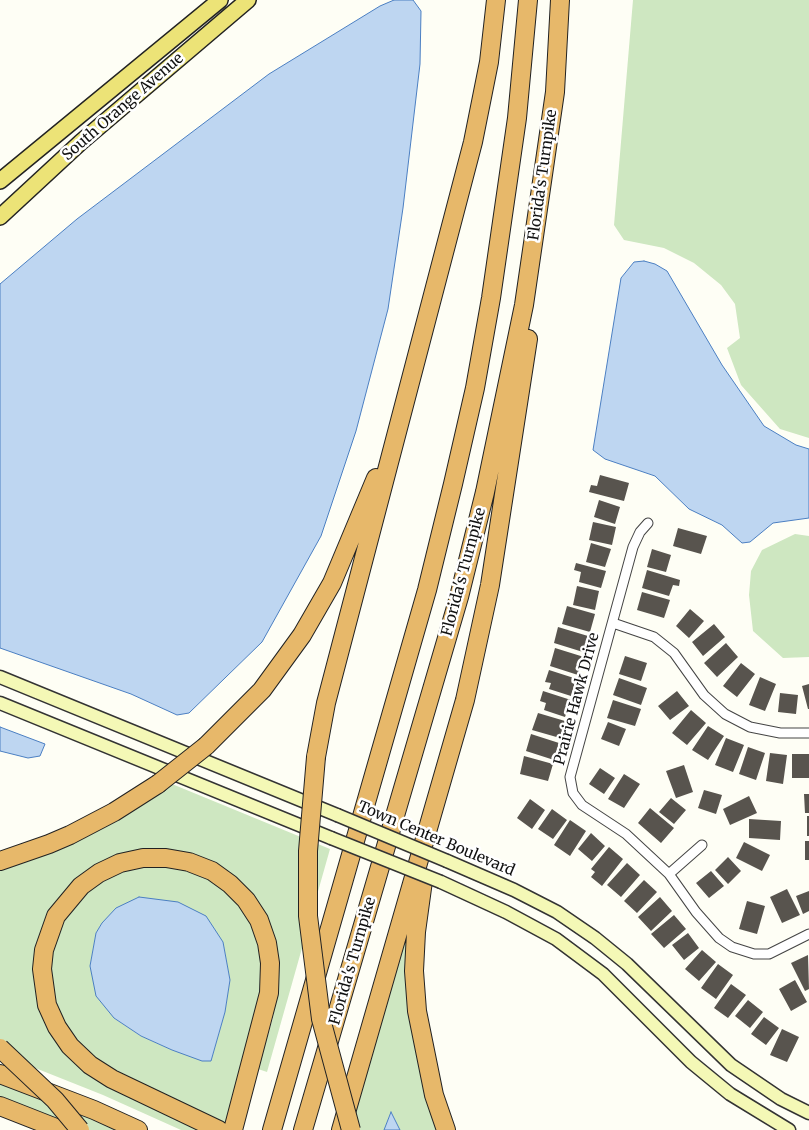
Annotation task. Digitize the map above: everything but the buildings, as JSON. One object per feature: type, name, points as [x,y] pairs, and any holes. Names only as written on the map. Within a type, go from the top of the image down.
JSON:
[{"type":"highway","points":[[351,1130],[321,1019],[308,916],[308,851],[316,757],[326,703],[474,142],[489,62],[496,0]]},
{"type":"highway","name":"Florida's Turnpike","points":[[272,1130],[427,590],[455,474],[491,298],[517,118],[528,0]]},
{"type":"highway","name":"Florida's Turnpike","points":[[304,1130],[459,596],[485,492],[524,305],[555,92],[560,0]]},
{"type":"highway","points":[[341,1130],[441,790],[465,700],[490,585],[531,315],[555,92]]},
{"type":"highway","points":[[0,861],[70,835],[114,812],[158,784],[206,746],[262,690],[302,635],[332,583],[391,444],[412,377]]},
{"type":"highway","points":[[441,790],[420,898],[414,971],[416,1011],[424,1053],[434,1095],[446,1130]]},
{"type":"highway","points":[[215,1128],[112,1080],[90,1064],[70,1046],[57,1027],[48,1005],[42,969],[44,950],[56,916],[81,886],[99,873],[120,864],[143,858],[166,858],[189,862],[212,871],[230,884],[246,900],[259,920],[270,963],[269,993],[234,1130]]},
{"type":"highway","points":[[0,1048],[48,1093],[80,1130]]},
{"type":"highway","points":[[0,1074],[94,1110],[138,1130]]},
{"type":"highway","points":[[0,1106],[61,1130]]},
{"type":"main road","name":"South Orange Avenue","points":[[0,182],[220,0]]},
{"type":"main road","name":"South Orange Avenue","points":[[0,217],[81,142],[248,0]]},
{"type":"main road","name":"Town Center Boulevard","points":[[0,677],[447,860],[557,912],[595,938],[627,964],[731,1065],[781,1099],[809,1113]]},
{"type":"main road","points":[[0,703],[440,882],[506,912],[556,939],[603,974],[691,1062],[730,1094],[789,1130]]},
{"type":"street","name":"Prairie Hawk Drive","points":[[648,523],[640,532],[633,547],[570,778],[573,793],[582,805],[626,834],[669,874],[719,938],[732,947],[754,954],[769,954],[809,934]]},
{"type":"street","points":[[613,623],[654,637],[674,653],[704,695],[726,714],[750,726],[773,732],[809,733]]},
{"type":"street","points":[[669,874],[702,845]]},
{"type":"green space","points":[[633,0],[809,0],[809,438],[780,429],[741,385],[727,348],[740,338],[735,304],[721,285],[694,263],[664,248],[624,240],[614,225]]},
{"type":"green space","points":[[795,534],[809,536],[809,657],[783,658],[753,631],[749,595],[751,571],[762,550]]},
{"type":"green space","points":[[172,784],[330,849],[267,1072],[258,1069],[273,1018],[276,993],[239,882],[123,854],[44,927],[54,1037],[202,1130],[181,1130],[103,1095],[0,1054],[0,868],[156,795]]},
{"type":"green space","points":[[157,864],[187,869],[216,882],[243,909],[254,927],[259,941],[264,980],[229,1127],[132,1083],[92,1057],[74,1040],[56,1008],[52,993],[50,964],[55,939],[66,915],[87,890],[119,871]],"holes":[[[206,917],[223,942],[230,980],[225,1012],[211,1061],[172,1050],[141,1036],[114,1018],[90,966],[96,933],[102,923]]]},
{"type":"green space","points":[[409,916],[417,1055],[426,1095],[439,1130],[400,1130],[391,1112],[384,1130],[349,1130]]},
{"type":"green space","points":[[0,1073],[133,1130],[80,1130],[0,1099]]},
{"type":"water","points":[[394,0],[413,0],[421,11],[420,64],[403,208],[388,309],[356,431],[321,536],[262,642],[189,713],[177,715],[131,694],[0,648],[0,284],[77,219],[269,74],[380,6]]},
{"type":"water","points":[[644,261],[655,264],[667,271],[722,365],[764,426],[796,445],[809,449],[809,518],[773,523],[750,542],[742,543],[722,525],[689,509],[655,476],[605,459],[593,450],[621,278],[634,262]]},
{"type":"water","points":[[0,727],[45,744],[40,756],[28,758],[0,751]]},
{"type":"water","points":[[139,897],[178,902],[206,916],[223,942],[230,980],[225,1012],[211,1061],[202,1061],[141,1036],[114,1018],[96,996],[90,966],[96,933],[102,923],[116,908]]},
{"type":"water","points":[[391,1112],[400,1130],[384,1130]]}]
